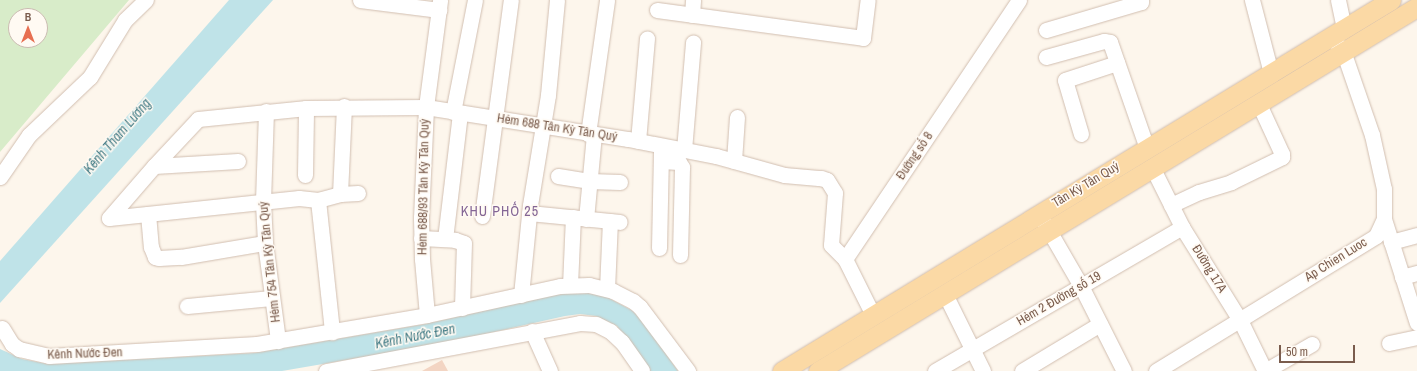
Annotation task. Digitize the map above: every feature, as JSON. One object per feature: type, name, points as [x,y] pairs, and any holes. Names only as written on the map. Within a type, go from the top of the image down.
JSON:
[{"type":"main road","name":"Tân Kỳ Tân Quý","points":[[782,371],[1391,0]]},
{"type":"main road","name":"Tân Kỳ Tân Quý","points":[[827,369],[1049,230],[1417,7]]},
{"type":"street","points":[[0,177],[29,135],[90,77],[125,20],[146,0]]},
{"type":"street","points":[[360,0],[440,5]]},
{"type":"street","points":[[445,239],[457,112],[475,0]]},
{"type":"street","points":[[482,216],[511,0]]},
{"type":"street","points":[[521,295],[529,213],[548,95],[557,0]]},
{"type":"street","points":[[570,285],[580,218],[589,181],[591,134],[607,0]]},
{"type":"street","points":[[657,10],[692,7],[863,38],[868,0]]},
{"type":"street","name":"Đường số 8","points":[[845,259],[1019,0]]},
{"type":"street","points":[[1046,30],[1141,2],[1141,0]]},
{"type":"street","points":[[1252,0],[1271,73]]},
{"type":"street","points":[[1338,0],[1338,32]]},
{"type":"street","name":"Hẻm 688/93 Tân Kỳ Tân Quý","points":[[427,315],[421,238],[426,107],[440,5]]},
{"type":"street","name":"Ap Chien Luoc","points":[[1156,371],[1376,236],[1384,219],[1384,189],[1372,135],[1343,51],[1338,32]]},
{"type":"street","points":[[638,141],[647,38]]},
{"type":"street","points":[[1046,57],[1108,41],[1110,42],[1147,148]]},
{"type":"street","points":[[684,150],[693,42]]},
{"type":"street","points":[[1081,134],[1065,80],[1117,64]]},
{"type":"street","points":[[1171,205],[1199,192],[1231,182],[1282,157],[1258,102]]},
{"type":"street","points":[[340,194],[344,106]]},
{"type":"street","name":"Hẻm 688 Tân Kỳ Tân Quý","points":[[154,166],[198,119],[266,111],[344,106],[426,107],[542,127],[638,141],[734,161],[784,175],[821,178],[827,180],[835,193],[832,245],[845,259]]},
{"type":"street","points":[[305,175],[306,108]]},
{"type":"street","name":"Hẻm 754 Tân Kỳ Tân Quý","points":[[266,111],[263,203],[265,243],[278,341]]},
{"type":"street","points":[[734,161],[737,117]]},
{"type":"street","points":[[659,248],[662,146]]},
{"type":"street","points":[[238,161],[154,166],[109,218],[263,203],[299,198],[318,200],[340,194],[358,192]]},
{"type":"street","points":[[661,161],[678,162],[682,167],[680,255]]},
{"type":"street","name":"Đường 17A","points":[[1152,167],[1182,227],[1240,320],[1265,371]]},
{"type":"street","points":[[558,176],[589,181],[620,182]]},
{"type":"street","points":[[318,200],[332,332]]},
{"type":"street","points":[[529,213],[615,222],[607,289]]},
{"type":"street","points":[[148,214],[150,247],[155,257],[159,258],[181,257],[265,243]]},
{"type":"street","points":[[1039,214],[1081,286],[1124,371]]},
{"type":"street","points":[[1384,219],[1417,323]]},
{"type":"street","name":"Hẻm 2 Đường số 19","points":[[935,371],[1182,227]]},
{"type":"street","points":[[1391,242],[1417,235]]},
{"type":"street","points":[[421,238],[445,239],[464,243],[462,308]]},
{"type":"street","points":[[845,259],[873,315]]},
{"type":"street","points":[[1402,276],[1417,273]]},
{"type":"street","name":"Kênh Nước Đen","points":[[2,328],[12,344],[19,349],[49,356],[257,344],[427,315],[570,285],[589,285],[607,289],[623,296],[640,307],[688,371]]},
{"type":"street","points":[[945,294],[983,371]]},
{"type":"street","points":[[187,306],[272,298]]},
{"type":"street","points":[[326,371],[367,368],[572,323],[596,324],[616,336],[642,371]]},
{"type":"street","points":[[1022,371],[1100,324]]},
{"type":"street","points":[[532,331],[550,371]]},
{"type":"street","points":[[1389,343],[1417,337]]},
{"type":"street","points":[[1265,371],[1312,344]]},
{"type":"green space","points":[[0,0],[129,0],[0,152]]},
{"type":"water","name":"Kênh Tham Lương","points":[[229,0],[273,0],[0,303],[0,261]]},
{"type":"water","points":[[575,292],[607,297],[633,311],[646,325],[678,371],[650,371],[617,326],[596,316],[580,314],[445,343],[282,371],[0,371],[0,349],[22,359],[48,364],[254,353],[425,324],[550,296]]},
{"type":"building","points":[[442,360],[448,371],[422,371]]},
{"type":"district","name":"KHU PHỐ 25","points":[[500,211]]}]
